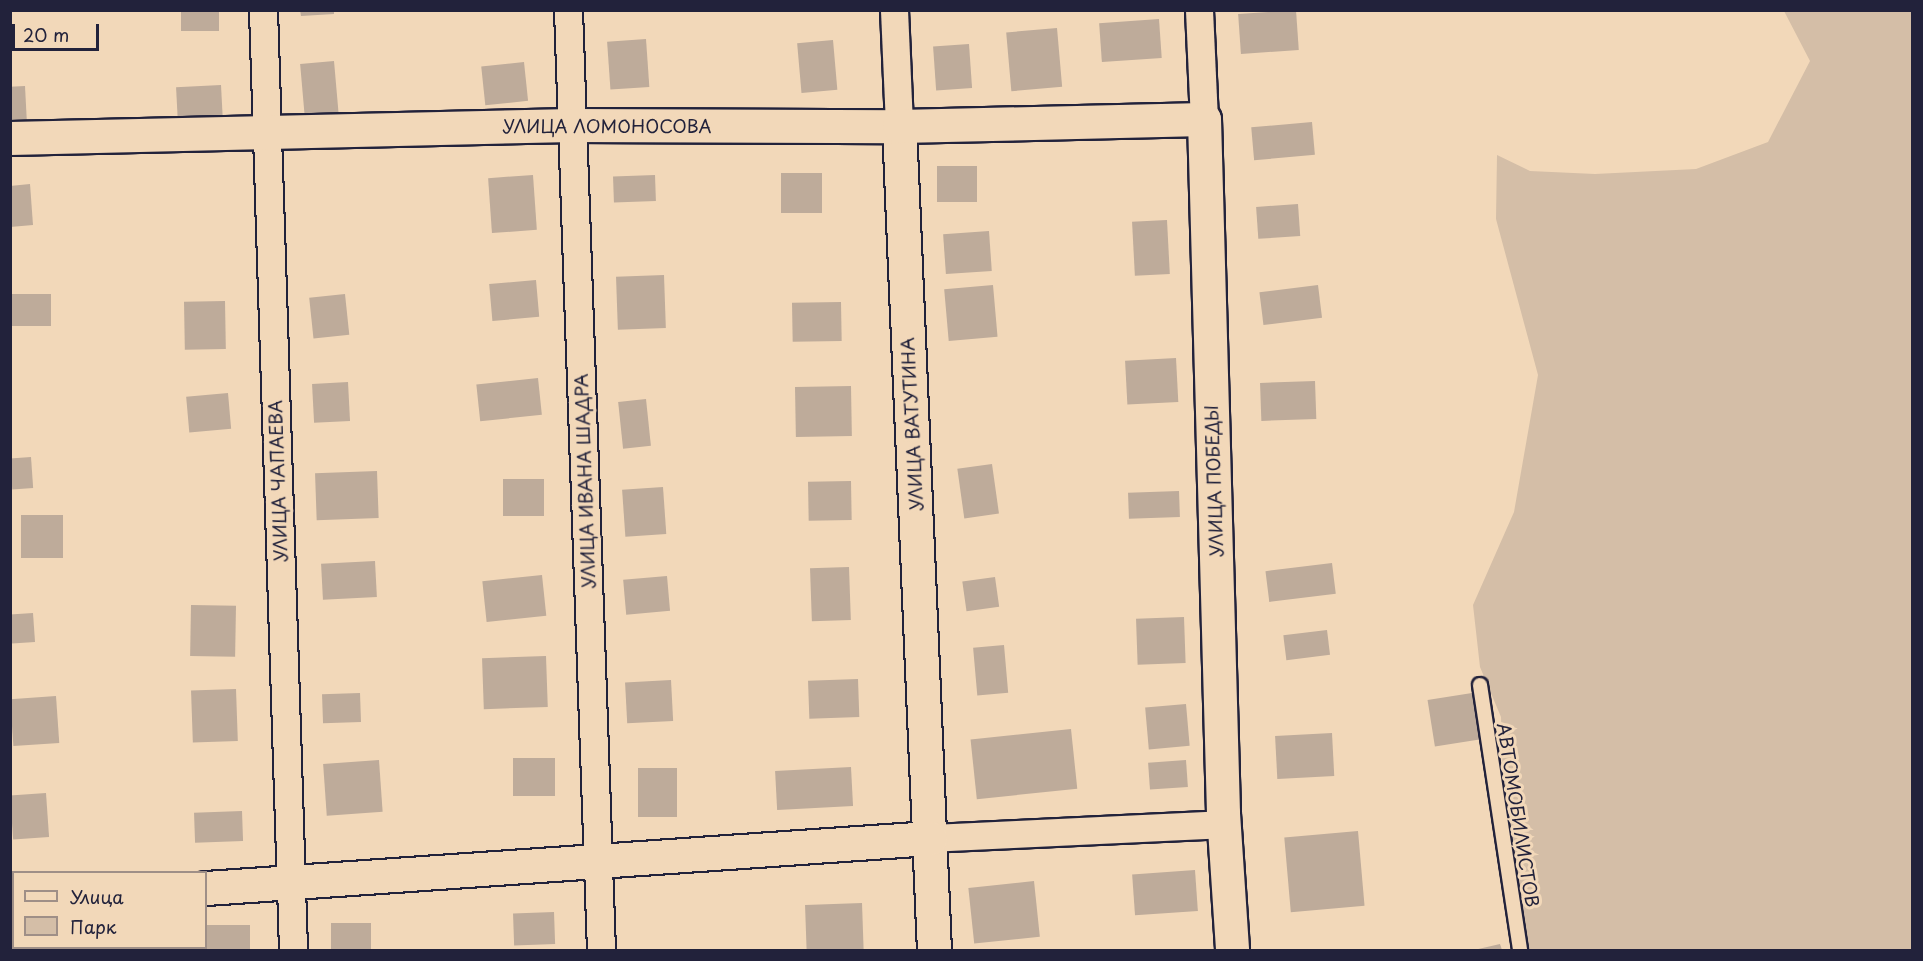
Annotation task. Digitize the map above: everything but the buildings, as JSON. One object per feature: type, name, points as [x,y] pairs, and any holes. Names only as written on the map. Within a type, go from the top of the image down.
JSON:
[{"type":"street","name":"УЛИЦА ЧАПАЕВА","points":[[263,10],[293,951]]},
{"type":"street","name":"УЛИЦА ИВАНА ШАДРА","points":[[568,10],[601,951]]},
{"type":"street","name":"УЛИЦА ВАТУТИНА","points":[[894,10],[934,951]]},
{"type":"street","name":"УЛИЦА ПОБЕДЫ","points":[[1200,10],[1224,824],[1232,951]]},
{"type":"street","name":"УЛИЦА ЛОМОНОСОВА","points":[[10,138],[572,125],[899,126],[1204,119]]},
{"type":"street","points":[[207,888],[930,838],[1224,824]]},
{"type":"lane","name":"АВТОМОБИЛИСТОВ","points":[[1479,685],[1520,951]]},
{"type":"green space","points":[[1784,11],[1912,11],[1912,950],[1524,950],[1504,814],[1501,717],[1480,667],[1473,605],[1514,512],[1538,375],[1496,219],[1497,155],[1530,171],[1595,174],[1696,169],[1768,142],[1810,61]]}]
